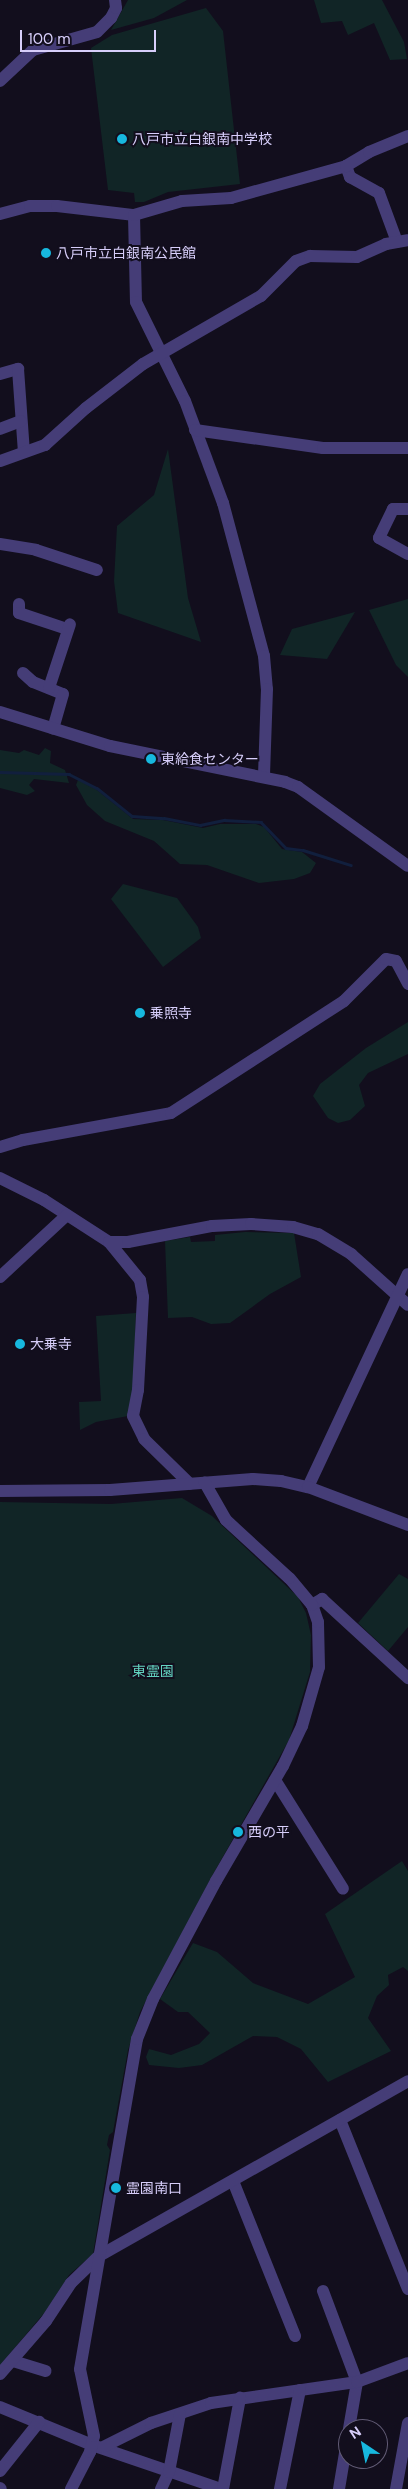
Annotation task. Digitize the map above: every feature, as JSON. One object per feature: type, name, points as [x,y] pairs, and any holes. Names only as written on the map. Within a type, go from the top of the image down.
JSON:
[{"type":"street","points":[[0,81],[33,50],[97,32],[111,18],[116,8],[115,0]]},
{"type":"street","points":[[0,214],[30,206],[57,206],[134,215],[182,201],[231,198],[346,166],[369,152],[408,136]]},
{"type":"street","points":[[0,461],[45,444],[86,408],[161,354],[255,300],[296,260],[310,256],[357,257],[402,241],[379,193],[350,177],[346,166]]},
{"type":"street","points":[[134,215],[136,302],[185,401],[223,503],[264,656],[267,689],[264,776]]},
{"type":"street","points":[[0,374],[18,369],[24,452]]},
{"type":"street","points":[[0,429],[21,421]]},
{"type":"street","points":[[195,430],[323,448],[408,448]]},
{"type":"street","points":[[408,509],[393,509],[379,538],[408,554]]},
{"type":"street","points":[[0,544],[36,550],[97,570]]},
{"type":"street","points":[[19,604],[19,613],[68,627],[49,688]]},
{"type":"street","points":[[23,673],[33,682],[61,692],[64,696],[53,730]]},
{"type":"street","points":[[0,712],[53,730],[110,746],[264,776],[298,787],[408,866]]},
{"type":"street","points":[[0,1147],[23,1140],[171,1113],[344,1001],[386,959],[396,961],[408,984]]},
{"type":"street","points":[[0,1178],[67,1215],[108,1242],[140,1280],[142,1297],[138,1390],[133,1416],[144,1439],[190,1484]]},
{"type":"street","points":[[1,1271],[67,1215]]},
{"type":"street","points":[[108,1242],[128,1242],[212,1226],[251,1224],[293,1227],[318,1234],[351,1254],[403,1301]]},
{"type":"street","points":[[308,1488],[403,1301],[408,1274]]},
{"type":"street","points":[[0,1491],[110,1490],[254,1479],[308,1488],[408,1525]]},
{"type":"street","points":[[98,2446],[80,2369],[137,2039],[153,1998],[275,1780],[302,1726],[314,1694],[320,1646],[312,1605],[289,1578],[226,1520],[205,1483]]},
{"type":"street","points":[[312,1605],[322,1600],[408,1678]]},
{"type":"street","points":[[275,1780],[343,1890]]},
{"type":"street","points":[[0,2374],[46,2321],[71,2283],[99,2256],[408,2081]]},
{"type":"street","points":[[340,2120],[408,2289]]},
{"type":"street","points":[[234,2181],[295,2336]]},
{"type":"street","points":[[323,2291],[357,2382],[351,2419]]},
{"type":"street","points":[[13,2361],[45,2371]]},
{"type":"street","points":[[70,2489],[98,2446],[123,2435],[180,2414],[240,2398],[357,2382],[408,2363]]},
{"type":"street","points":[[280,2489],[300,2390]]},
{"type":"street","points":[[0,2407],[98,2446],[222,2489],[240,2398]]},
{"type":"street","points":[[161,2489],[169,2472],[180,2414]]},
{"type":"street","points":[[0,2471],[39,2422]]},
{"type":"street","points":[[396,2489],[408,2423]]},
{"type":"street","points":[[339,2489],[342,2469]]},
{"type":"green space","points":[[128,0],[187,0],[154,18],[111,30]]},
{"type":"green space","points":[[314,0],[382,0],[404,42],[407,59],[390,60],[374,23],[348,35],[342,21],[321,23]]},
{"type":"green space","points":[[206,8],[223,31],[240,184],[168,192],[144,202],[135,202],[134,193],[108,190],[91,48],[112,35]]},
{"type":"green space","points":[[168,449],[188,598],[201,642],[118,613],[114,581],[117,526],[154,495]]},
{"type":"green space","points":[[408,599],[408,677],[396,665],[369,610]]},
{"type":"green space","points":[[355,612],[327,659],[280,655],[292,629]]},
{"type":"green space","points":[[45,748],[51,751],[50,763],[65,770],[69,783],[34,779],[29,785],[35,791],[27,795],[0,788],[0,750],[19,753],[24,750],[39,755]]},
{"type":"green space","points":[[78,780],[92,786],[133,819],[163,820],[203,828],[220,824],[256,824],[264,827],[282,849],[302,852],[316,863],[310,873],[294,879],[259,883],[207,865],[180,864],[154,841],[105,821],[87,805],[76,785]]},
{"type":"green space","points":[[123,884],[177,898],[198,927],[201,938],[163,967],[111,899]]},
{"type":"green space","points":[[408,1022],[408,1054],[368,1073],[359,1085],[365,1106],[350,1120],[338,1123],[328,1118],[313,1096],[320,1084],[366,1048]]},
{"type":"green space","points":[[245,1232],[294,1233],[301,1277],[270,1294],[230,1323],[211,1324],[192,1317],[168,1318],[165,1241],[190,1237],[191,1242],[215,1241],[215,1235]]},
{"type":"green space","points":[[136,1313],[133,1390],[128,1416],[96,1422],[80,1430],[79,1402],[101,1401],[96,1316]]},
{"type":"green space","name":"東霊園","points":[[182,1498],[212,1516],[298,1597],[306,1613],[311,1635],[310,1672],[289,1740],[212,1876],[140,2012],[128,2050],[113,2132],[109,2135],[107,2145],[110,2150],[93,2254],[69,2275],[45,2312],[0,2365],[0,1502],[111,1504]]},
{"type":"green space","points":[[399,1574],[408,1579],[408,1627],[388,1651],[358,1623]]},
{"type":"green space","points":[[402,1861],[408,1871],[408,1971],[403,1967],[388,1975],[389,1985],[377,1996],[368,2018],[391,2051],[328,2082],[301,2049],[277,2037],[253,2036],[202,2065],[179,2068],[149,2065],[146,2057],[149,2049],[171,2055],[199,2044],[210,2033],[188,2012],[178,2012],[160,1999],[193,1943],[217,1952],[253,1983],[308,2004],[355,1977],[325,1914]]},
{"type":"waterway","points":[[0,772],[69,774],[97,788],[132,816],[164,818],[200,825],[224,820],[261,822],[286,848],[303,850],[351,865]]},
{"type":"place","name":"八戸市立白銀南中学校","points":[[122,139]]},
{"type":"place","name":"八戸市立白銀南公民館","points":[[46,253]]},
{"type":"place","name":"東給食センター","points":[[151,759]]},
{"type":"place","name":"乗照寺","points":[[140,1013]]},
{"type":"place","name":"大乗寺","points":[[20,1344]]},
{"type":"place","name":"西の平","points":[[238,1832]]},
{"type":"place","name":"霊園南口","points":[[116,2188]]}]
